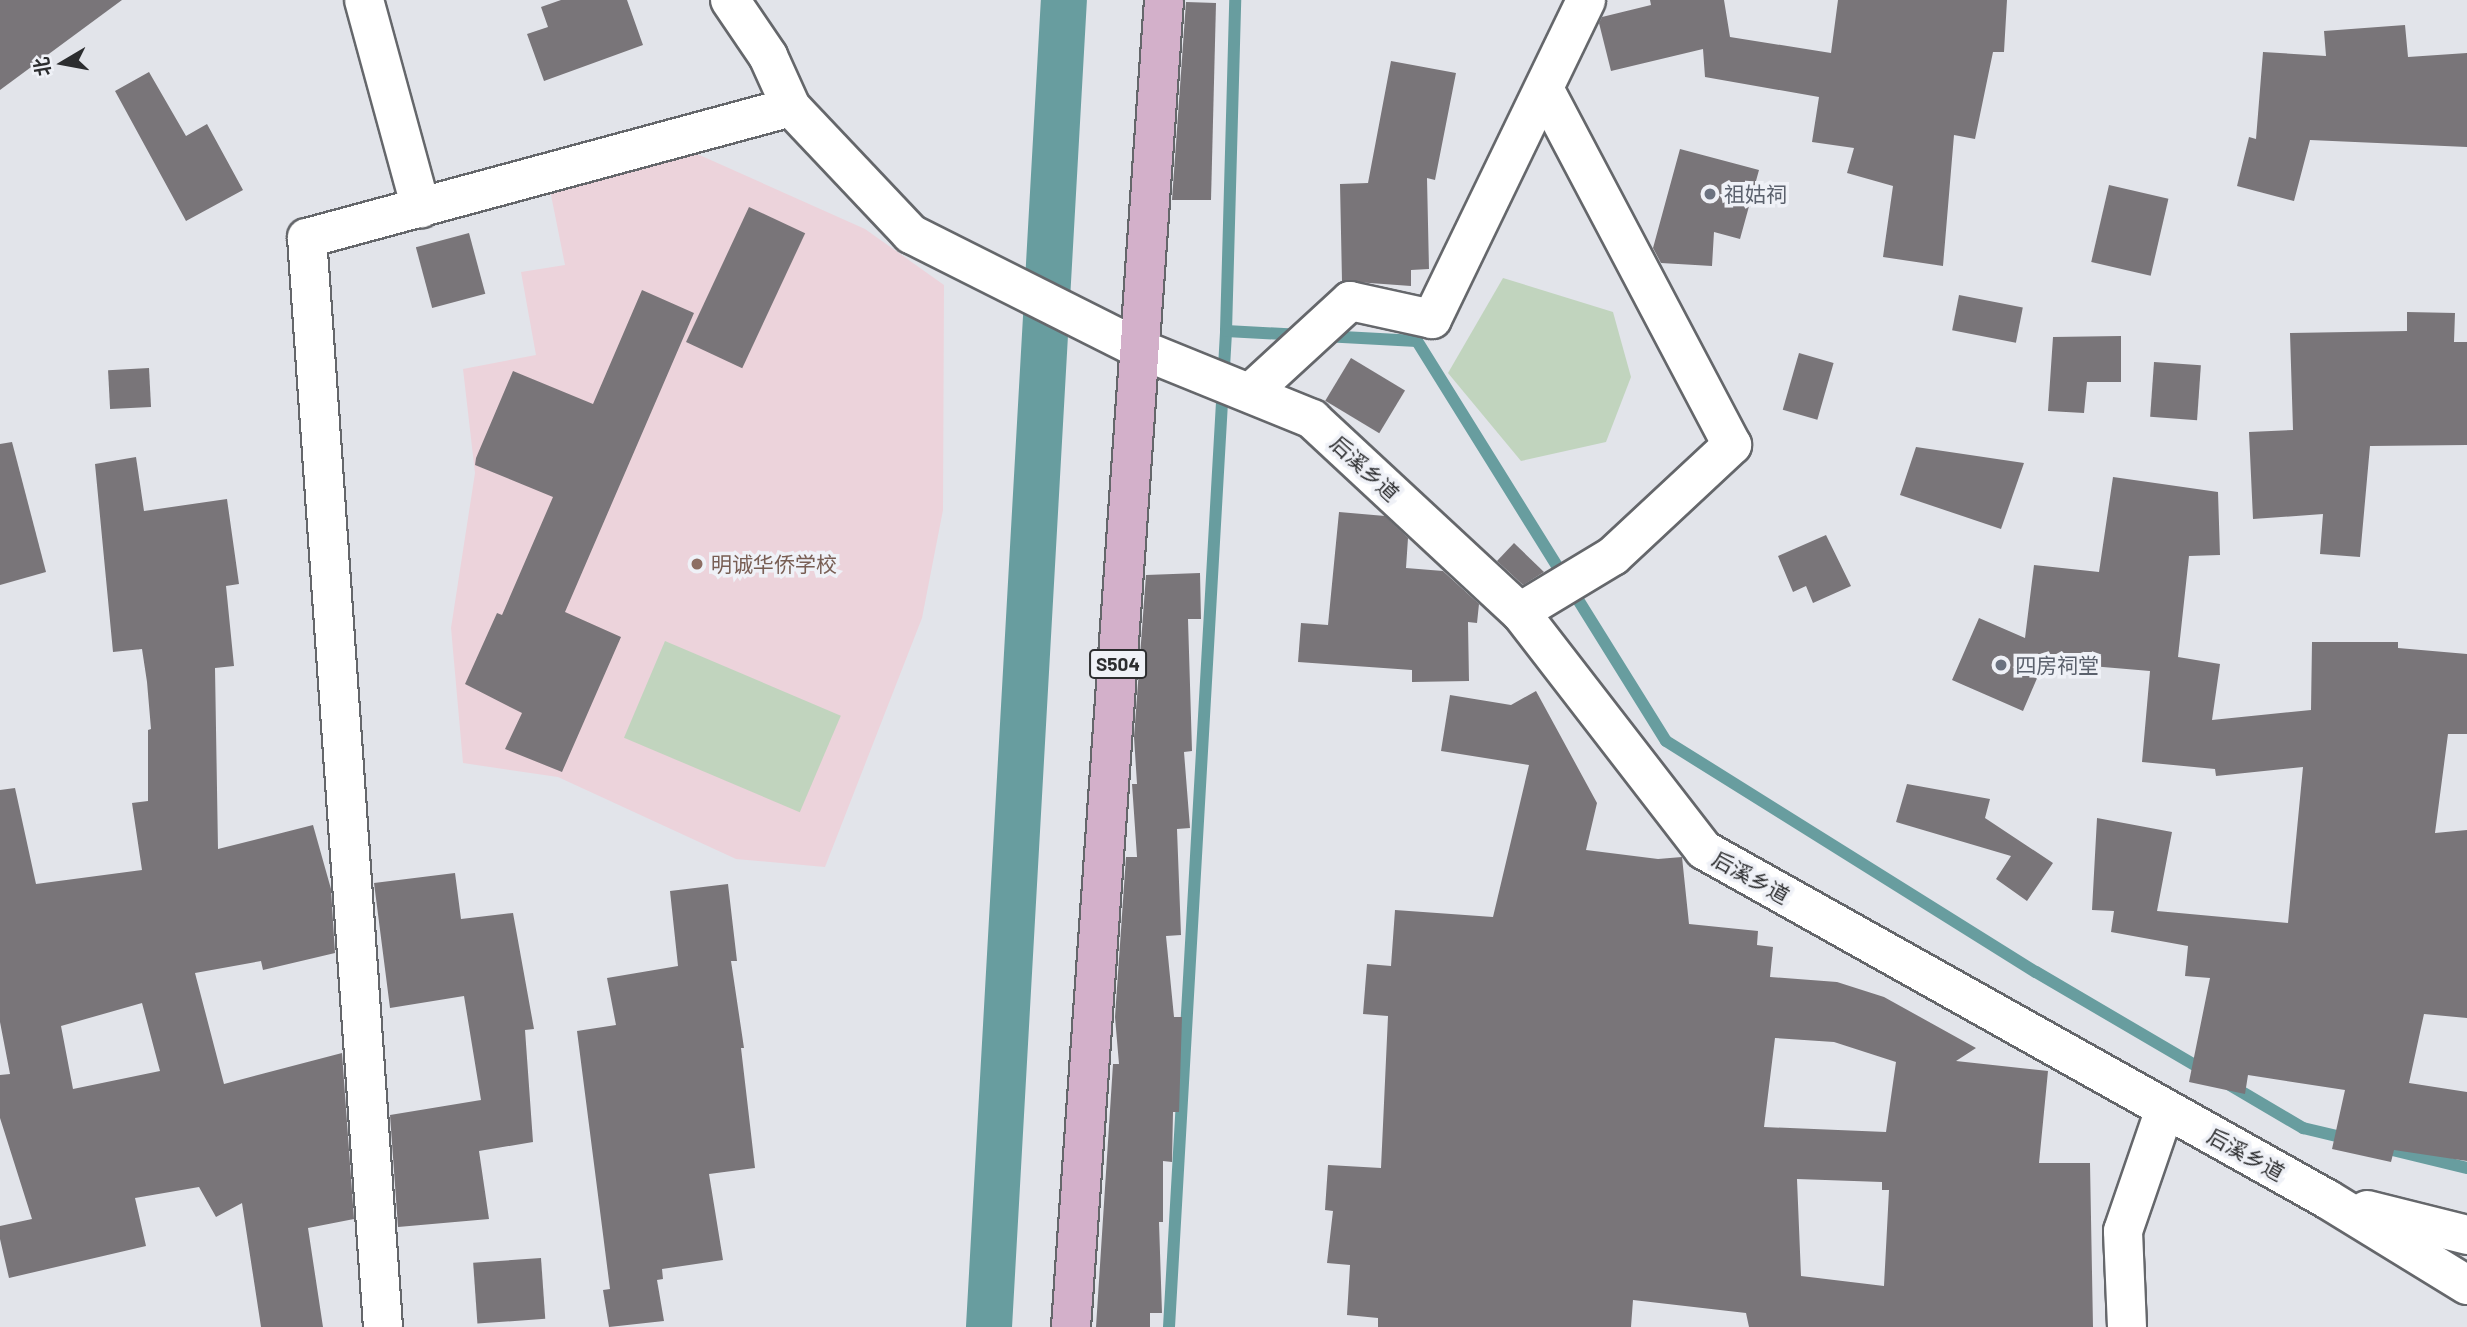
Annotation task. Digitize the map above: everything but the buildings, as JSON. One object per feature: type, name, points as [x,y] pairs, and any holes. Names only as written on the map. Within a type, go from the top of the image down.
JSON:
[{"type":"main road","name":"S504","points":[[1071,1327],[1164,0]]},
{"type":"street","points":[[364,0],[421,208]]},
{"type":"street","name":"后溪乡道","points":[[730,0],[768,56],[791,107],[911,234],[1138,348],[1312,418],[1520,612],[1704,850],[2327,1199],[2467,1285]]},
{"type":"street","points":[[1248,393],[1350,301],[1432,319],[1586,0]]},
{"type":"street","points":[[1520,612],[1613,556],[1732,446],[1544,88]]},
{"type":"street","points":[[383,1327],[307,239],[791,107]]},
{"type":"street","points":[[2127,1327],[2123,1231],[2165,1109]]},
{"type":"street","points":[[2327,1199],[2467,1236]]},
{"type":"shaded area","name":"明诚华侨学校","points":[[695,153],[865,229],[944,285],[943,510],[922,618],[825,867],[736,859],[558,777],[463,763],[451,628],[475,473],[463,369],[536,355],[521,272],[565,265],[549,185]]},
{"type":"green space","points":[[1503,278],[1613,312],[1631,377],[1606,442],[1521,461],[1448,373]]},
{"type":"green space","points":[[665,641],[841,716],[800,812],[624,738]]},
{"type":"waterway","points":[[989,1327],[1064,0]]},
{"type":"waterway","points":[[1169,1327],[1226,331],[1235,0]]},
{"type":"waterway","points":[[1226,331],[1302,335]]},
{"type":"waterway","points":[[1324,336],[1417,341],[1666,741],[2036,972],[2205,1071]]},
{"type":"waterway","points":[[2230,1085],[2303,1128],[2349,1139]]},
{"type":"waterway","points":[[2380,1147],[2467,1168]]},
{"type":"place","name":"祖姑祠","points":[[1710,194]]},
{"type":"place","name":"明诚华侨学校","points":[[697,564]]},
{"type":"place","name":"四房祠堂","points":[[2001,665]]}]
